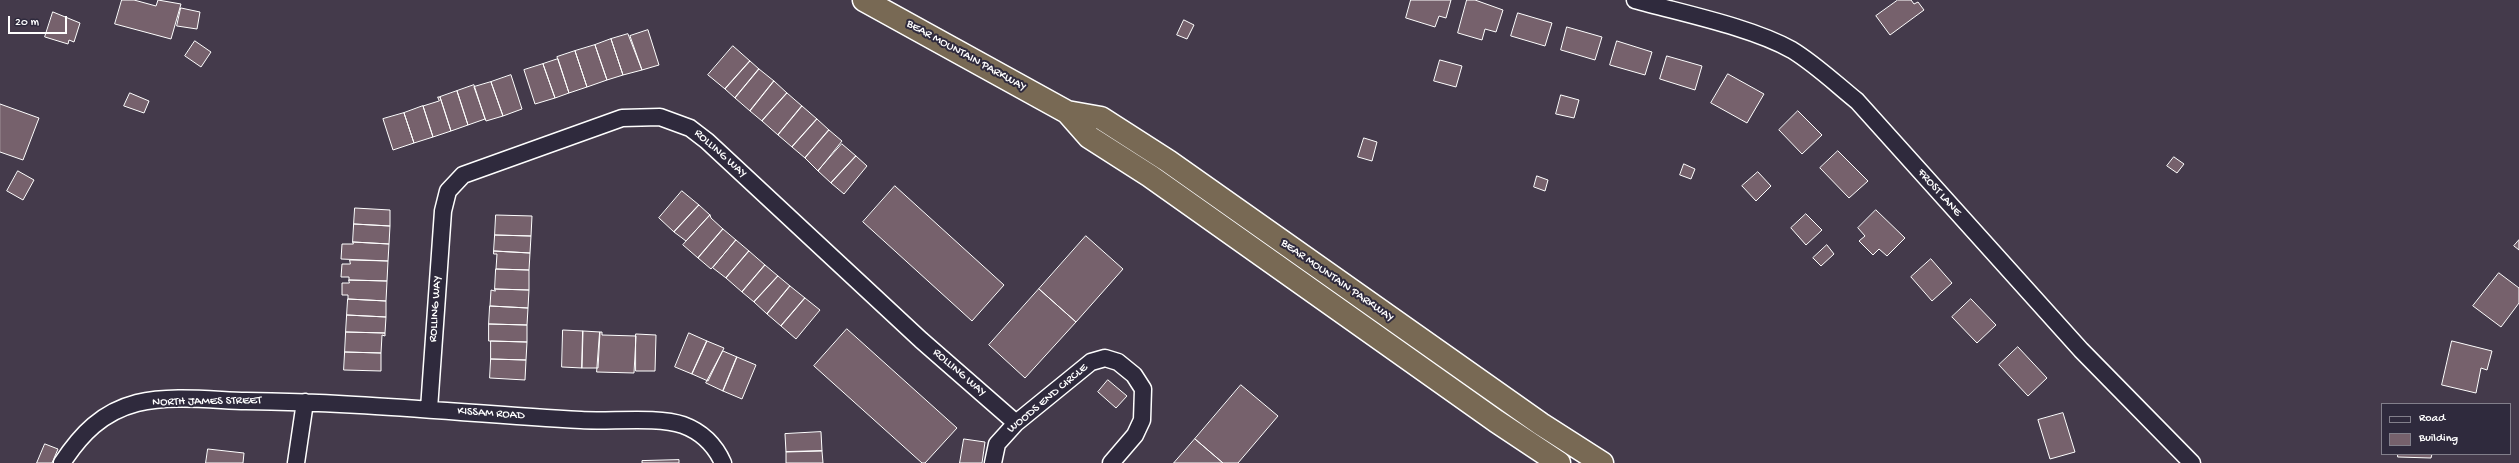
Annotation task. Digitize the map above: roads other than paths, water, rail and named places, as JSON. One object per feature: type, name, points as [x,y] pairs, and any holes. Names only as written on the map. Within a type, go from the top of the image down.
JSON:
[{"type":"highway","name":"BEAR MOUNTAIN PARKWAY","points":[[864,0],[1067,112],[1101,118],[1162,157],[1540,424],[1602,463]]},
{"type":"highway","name":"BEAR MOUNTAIN PARKWAY","points":[[1067,112],[1089,137],[1150,176],[1496,422],[1559,463]]},
{"type":"street","name":"FROST LANE","points":[[1635,0],[1745,31],[1792,50],[1830,78],[1857,101],[2081,350],[2192,463]]},
{"type":"street","name":"ROLLING WAY","points":[[429,409],[443,212],[448,191],[463,175],[622,118],[660,117],[690,128],[707,141],[921,340],[1016,423]]},
{"type":"street","name":"WOODS END CIRCLE","points":[[993,463],[997,444],[1016,423],[1091,362],[1105,358],[1118,362],[1134,375],[1143,389],[1142,420],[1135,436],[1110,463]]},
{"type":"street","name":"NORTH JAMES STREET","points":[[62,463],[77,440],[92,424],[137,403],[175,400],[305,402]]},
{"type":"street","name":"KISSAM ROAD","points":[[305,402],[682,425],[703,436],[716,449],[723,463]]},
{"type":"street","points":[[296,463],[305,402]]}]
